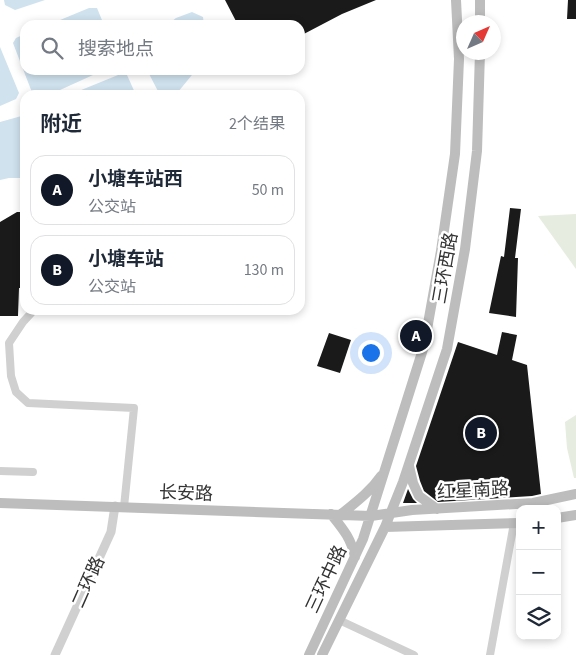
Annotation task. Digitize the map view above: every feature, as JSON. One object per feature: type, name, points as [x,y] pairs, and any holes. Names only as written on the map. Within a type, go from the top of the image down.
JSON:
[{"type":"main road","name":"三环中路","points":[[309,655],[363,540],[424,346],[442,251],[455,154],[459,59],[456,0]]},
{"type":"main road","points":[[480,0],[480,15]]},
{"type":"main road","name":"三环西路","points":[[391,513],[409,466],[447,349],[466,249],[477,151],[480,60]]},
{"type":"main road","points":[[409,466],[419,496],[437,509]]},
{"type":"main road","points":[[354,557],[350,540],[336,515],[356,503],[374,486],[386,470]]},
{"type":"main road","name":"红星南路","points":[[371,516],[437,509],[533,503],[576,494]]},
{"type":"main road","name":"长安路","points":[[0,503],[371,516]]},
{"type":"main road","name":"三环中路","points":[[322,655],[391,513]]},
{"type":"main road","points":[[561,517],[576,515]]},
{"type":"main road","points":[[371,516],[385,527]]},
{"type":"main road","name":"红星南路","points":[[385,527],[516,523]]},
{"type":"main road","points":[[373,551],[392,532],[402,527]]},
{"type":"street","points":[[29,315],[9,343],[11,376],[16,392],[28,403],[134,408],[120,506]]},
{"type":"street","points":[[0,471],[33,472]]},
{"type":"street","name":"二环路","points":[[55,655],[120,506]]},
{"type":"street","points":[[490,655],[516,528]]},
{"type":"street","points":[[339,620],[414,655]]},
{"type":"shaded area","points":[[576,214],[576,269],[538,216]]},
{"type":"shaded area","points":[[576,415],[576,478],[574,478],[567,448],[565,422]]},
{"type":"water","points":[[4,0],[45,0],[15,10],[5,5]]},
{"type":"water","points":[[89,8],[97,8],[102,20],[60,20]]},
{"type":"water","points":[[192,12],[203,17],[203,20],[173,20]]},
{"type":"water","points":[[20,36],[20,61],[13,43],[16,38]]},
{"type":"water","points":[[0,47],[19,93],[16,99],[0,106]]},
{"type":"water","points":[[25,75],[93,75],[60,90],[31,90]]},
{"type":"water","points":[[118,75],[127,75],[134,90],[81,90]]},
{"type":"water","points":[[150,75],[192,75],[180,90],[157,90]]},
{"type":"water","points":[[20,116],[20,178],[0,180],[0,122]]},
{"type":"building","points":[[225,0],[376,0],[342,14],[305,33],[305,20],[235,20]]},
{"type":"building","points":[[568,0],[576,0],[576,19],[567,19]]},
{"type":"building","points":[[510,208],[521,209],[515,258],[518,258],[516,317],[489,313],[501,256],[504,257]]},
{"type":"building","points":[[20,212],[18,316],[0,316],[0,222]]},
{"type":"building","points":[[502,332],[517,335],[512,360],[527,365],[541,494],[438,502],[424,491],[416,466],[458,342],[497,355]]},
{"type":"building","points":[[329,333],[351,340],[340,373],[317,366]]},
{"type":"building","points":[[408,489],[413,499],[417,503],[403,503]]},
{"type":"place","name":"小塘车站西","points":[[416,336]]},
{"type":"place","name":"小塘车站","points":[[481,433]]}]
